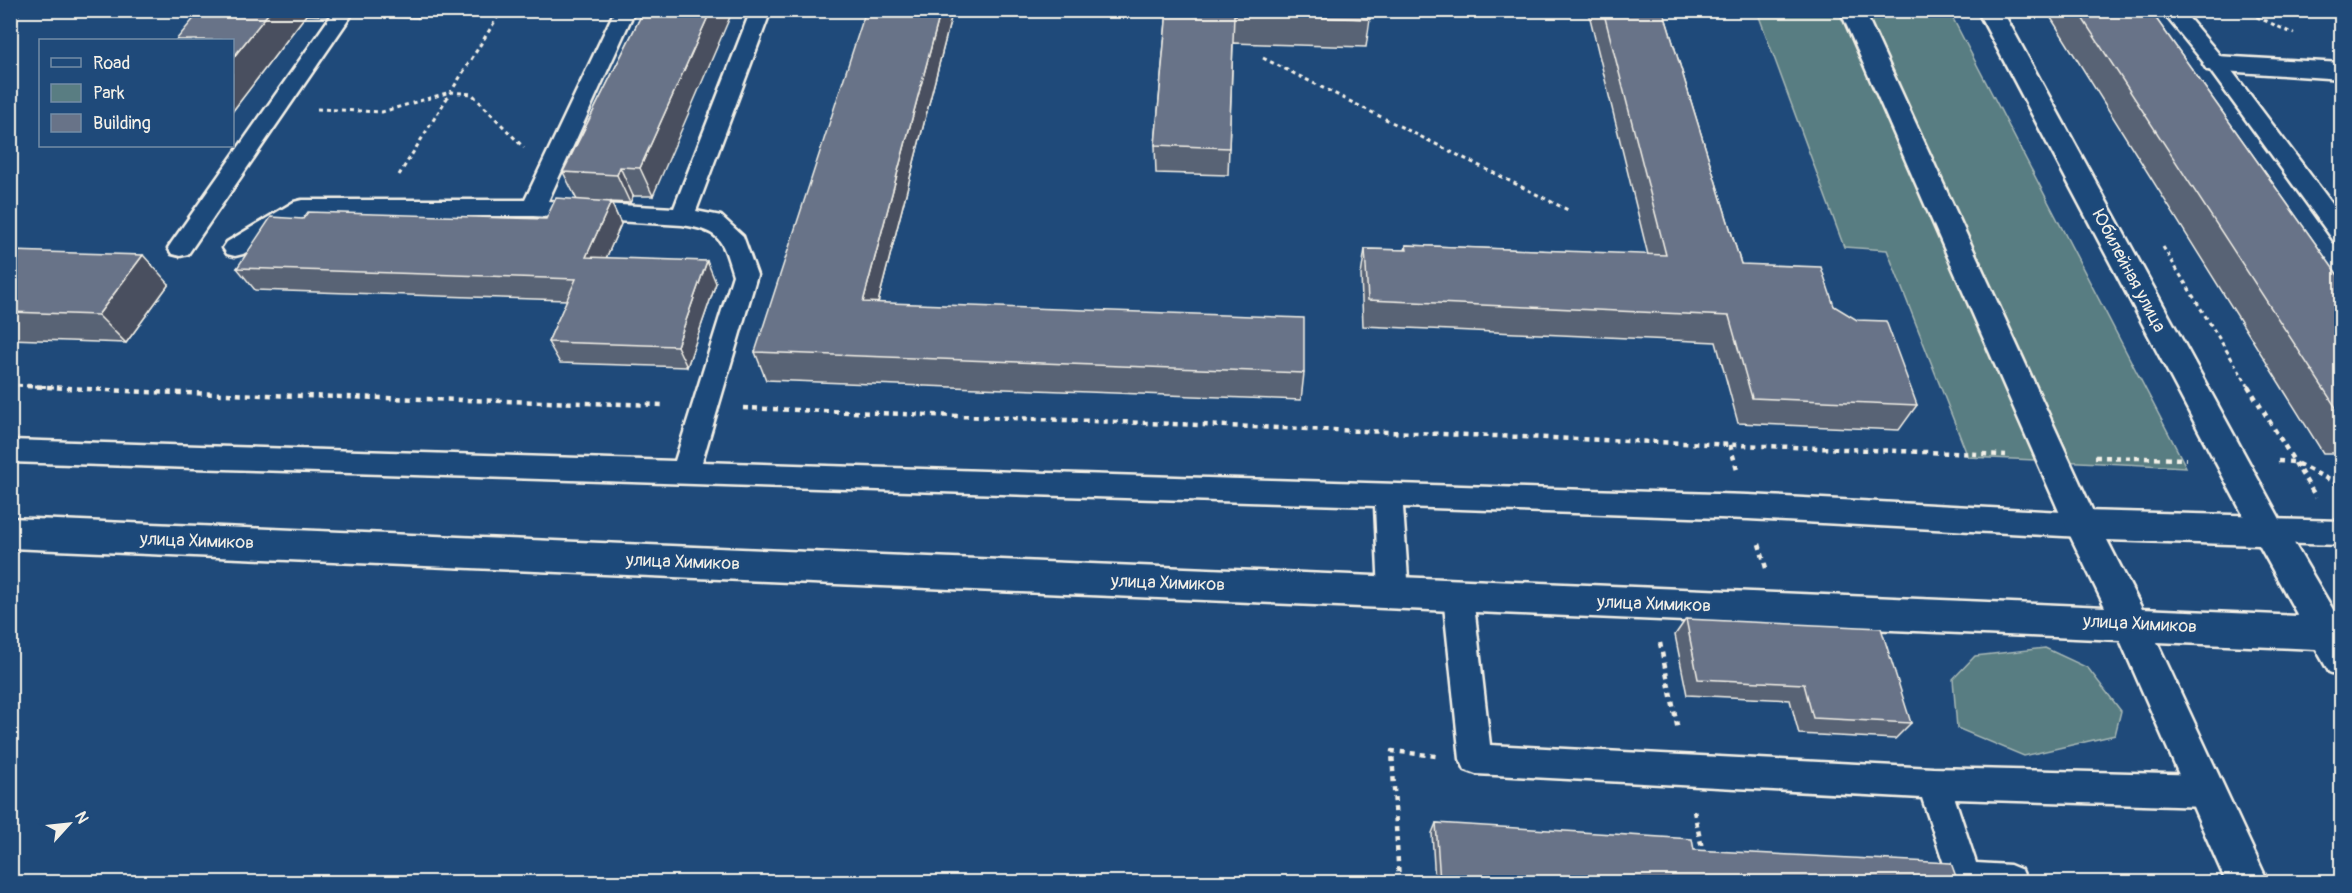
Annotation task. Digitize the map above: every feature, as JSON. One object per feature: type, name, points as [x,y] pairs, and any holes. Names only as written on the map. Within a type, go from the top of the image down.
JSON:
[{"type":"main road","points":[[1852,10],[2082,525],[2131,624],[2247,882]]},
{"type":"main road","name":"Юбилейная улица","points":[[1989,10],[2269,531],[2334,647]]},
{"type":"main road","points":[[2216,64],[2342,70]]},
{"type":"main road","points":[[2082,525],[2269,531]]},
{"type":"main road","name":"улица Химиков","points":[[10,533],[2131,624],[2334,647]]},
{"type":"lane","points":[[180,248],[345,10]]},
{"type":"lane","points":[[533,207],[625,10]]},
{"type":"lane","points":[[682,218],[761,10]]},
{"type":"lane","points":[[2171,10],[2216,64],[2342,235]]},
{"type":"lane","points":[[235,248],[302,208],[533,207],[713,222],[735,242],[745,275],[685,472]]},
{"type":"lane","points":[[10,451],[1748,507],[2082,525]]},
{"type":"lane","points":[[1388,495],[1394,593]]},
{"type":"lane","points":[[2269,531],[2340,533]]},
{"type":"lane","points":[[1458,596],[1476,759],[1933,783],[2206,791]]},
{"type":"lane","points":[[1933,783],[1965,879],[2010,882]]},
{"type":"path","points":[[378,208],[502,10]]},
{"type":"path","points":[[1263,58],[1568,210]]},
{"type":"path","points":[[277,108],[382,112],[450,92],[472,94],[549,175]]},
{"type":"path","points":[[2159,241],[2340,533]]},
{"type":"path","points":[[10,385],[145,392],[705,406],[1730,445],[2294,462],[2342,486]]},
{"type":"path","points":[[1730,445],[1778,609]]},
{"type":"path","points":[[1399,882],[1392,751],[1476,759]]},
{"type":"green space","points":[[1757,11],[1949,11],[2186,467],[1968,457],[1887,250],[1844,247]]},
{"type":"green space","points":[[2045,648],[2088,668],[2121,711],[2115,735],[2024,756],[1957,728],[1953,679],[1975,656]]},
{"type":"building","points":[[201,10],[271,10],[234,56],[234,39],[177,39]]},
{"type":"building","points":[[644,10],[711,10],[640,168],[620,167],[617,175],[563,172]]},
{"type":"building","points":[[866,10],[941,10],[863,302],[1304,318],[1304,373],[755,352]]},
{"type":"building","points":[[1167,10],[1369,10],[1370,19],[1234,15],[1229,148],[1155,145]]},
{"type":"building","points":[[1603,10],[1663,10],[1741,264],[1821,267],[1834,306],[1857,320],[1886,321],[1917,405],[1752,398],[1729,316],[1368,300],[1365,249],[1407,250],[1406,245],[1666,255]]},
{"type":"building","points":[[2077,10],[2150,10],[2342,281],[2342,417]]},
{"type":"building","points":[[556,198],[611,202],[586,257],[707,261],[677,346],[548,342],[576,279],[237,268],[271,217],[303,219],[308,212],[546,219]]},
{"type":"building","points":[[10,251],[143,255],[98,315],[10,312]]},
{"type":"building","points":[[1686,619],[1881,628],[1911,723],[1813,718],[1804,684],[1698,679]]},
{"type":"building","points":[[1436,823],[1692,839],[1694,850],[1951,863],[1958,882],[1440,882]]}]
